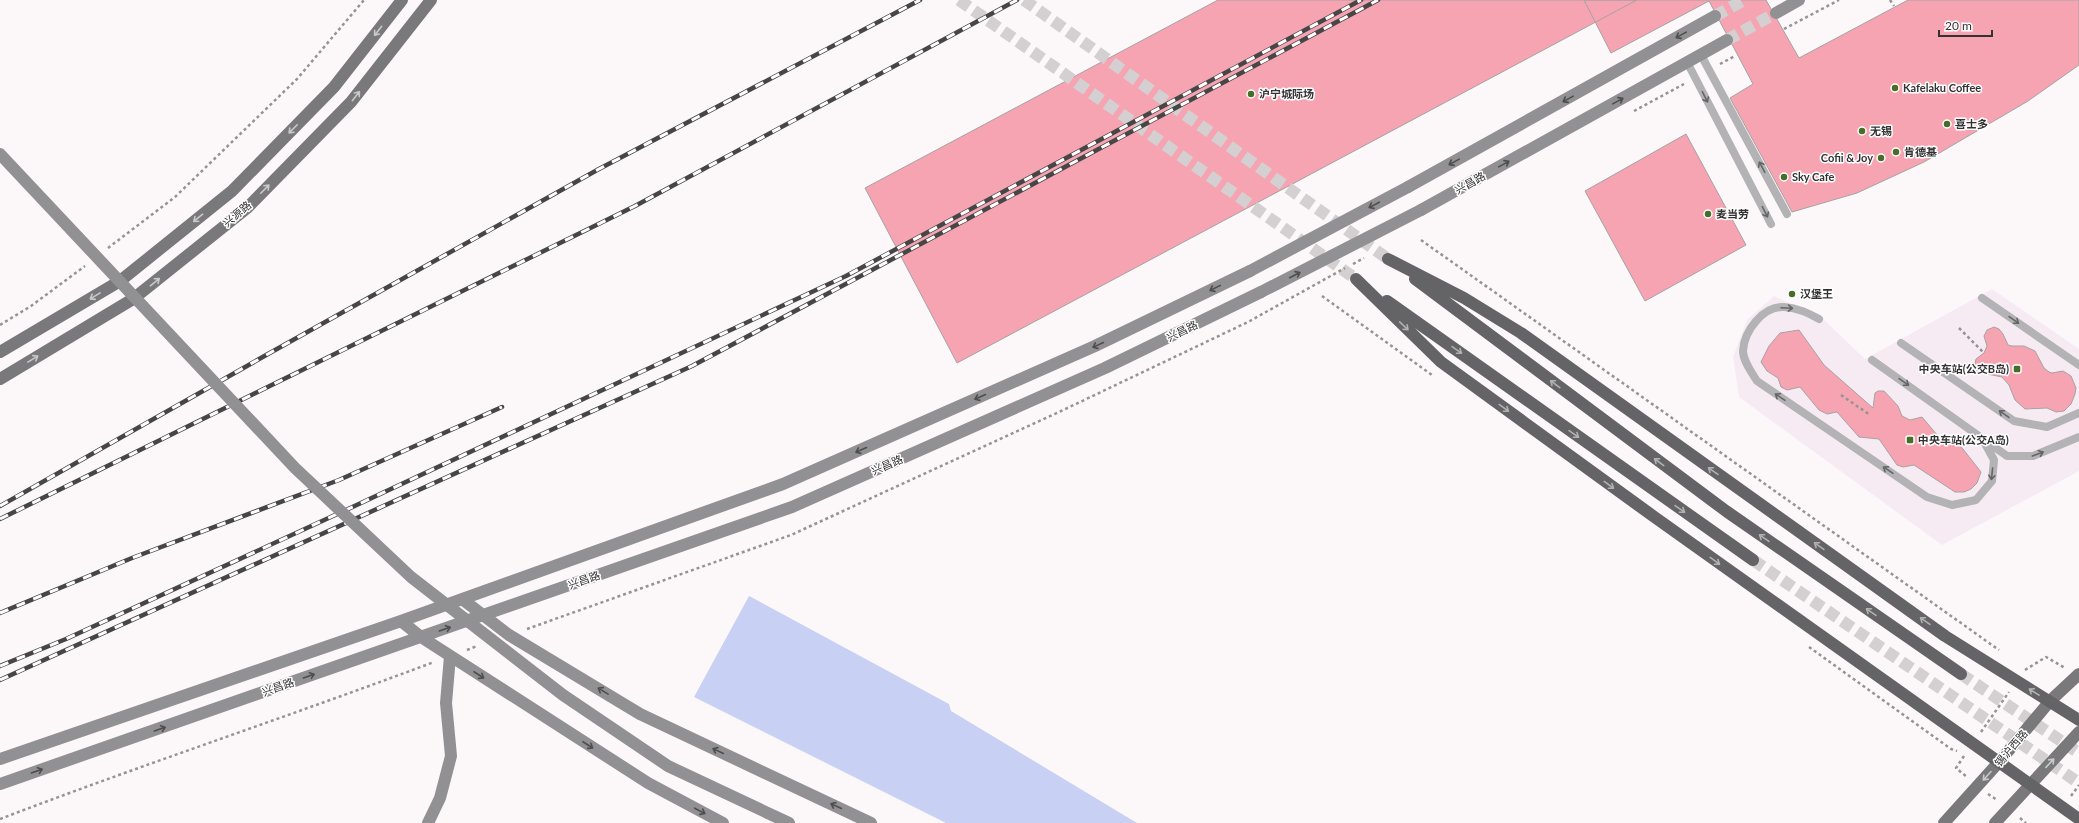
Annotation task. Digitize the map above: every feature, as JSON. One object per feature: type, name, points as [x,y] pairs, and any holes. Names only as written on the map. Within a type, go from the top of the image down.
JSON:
[{"type":"highway","points":[[1961,674],[1726,511],[1388,259],[1464,298],[1521,333],[1945,636],[2079,720]]},
{"type":"highway","points":[[1753,560],[1356,279],[1441,362],[1653,516],[2079,819]]},
{"type":"main road","name":"兴源路","points":[[0,352],[120,281],[232,191],[334,87],[402,0]]},
{"type":"main road","name":"兴源路","points":[[0,379],[133,300],[247,208],[351,102],[431,0]]},
{"type":"main road","points":[[1776,13],[1799,0]]},
{"type":"main road","name":"兴昌路","points":[[0,759],[401,621],[783,484],[1095,346],[1250,271],[1408,187],[1715,16]]},
{"type":"main road","name":"兴昌路","points":[[0,784],[792,507],[1105,368],[1261,292],[1421,210],[1728,40]]},
{"type":"main road","points":[[0,154],[295,468],[411,577],[563,695],[668,766],[789,823]]},
{"type":"main road","points":[[462,598],[509,635],[640,714],[871,823]]},
{"type":"main road","points":[[401,621],[421,637],[648,784],[724,823]]},
{"type":"main road","points":[[428,823],[440,798],[451,756],[446,703],[450,656]]},
{"type":"main road","name":"锡沪西路","points":[[1944,823],[1999,762],[2050,701],[2079,674]]},
{"type":"main road","points":[[1995,823],[2079,732]]},
{"type":"lane","points":[[1701,55],[1787,214]]},
{"type":"lane","points":[[1688,62],[1771,224]]},
{"type":"lane","points":[[1982,298],[2079,365]]},
{"type":"lane","points":[[1819,319],[1800,309],[1783,307],[1764,313],[1749,329],[1743,352],[1749,369],[1758,381],[1927,497],[1952,505],[1976,500],[1992,481],[1994,460],[1982,438]]},
{"type":"lane","points":[[1901,343],[2014,421],[2047,427],[2079,412]]},
{"type":"lane","points":[[1872,360],[2007,456],[2033,456],[2079,437]]},
{"type":"path","points":[[106,249],[175,197],[275,101],[297,79],[364,0]]},
{"type":"path","points":[[1784,29],[1839,0]]},
{"type":"path","points":[[1890,0],[1894,6]]},
{"type":"path","points":[[1422,240],[2002,653]]},
{"type":"path","points":[[0,325],[31,306],[88,263]]},
{"type":"path","points":[[1959,328],[1984,353]]},
{"type":"path","points":[[1842,395],[1870,415]]},
{"type":"path","points":[[2019,666],[2028,676]]},
{"type":"shaded area","points":[[1992,289],[2079,349],[2079,471],[1942,545],[1739,397],[1733,357],[1747,320],[1774,296],[1822,318],[1865,359]]},
{"type":"water","points":[[749,596],[949,704],[951,711],[1137,823],[946,823],[694,697]]},
{"type":"building","name":"沪宁城际场","points":[[1218,0],[1637,0],[957,363],[865,188]]},
{"type":"building","name":"无锡","points":[[1584,0],[1766,0],[1799,58],[1908,0],[2079,0],[2079,65],[2028,101],[1924,162],[1857,193],[1792,212],[1730,98],[1753,84],[1709,1],[1611,53]]},
{"type":"building","points":[[1686,134],[1746,245],[1645,301],[1585,191]]},
{"type":"building","points":[[1994,327],[1999,329],[2003,334],[2008,345],[2024,346],[2035,351],[2044,368],[2049,372],[2052,373],[2063,371],[2071,376],[2076,388],[2075,394],[2071,404],[2064,411],[2056,412],[2047,408],[2025,409],[2015,400],[2009,385],[2002,377],[1978,372],[1974,367],[1976,359],[1984,353],[1987,346],[1984,336],[1987,330]]},
{"type":"building","points":[[1799,330],[1824,365],[1873,408],[1875,393],[1878,391],[1884,391],[1898,406],[1902,416],[1910,420],[1922,417],[1943,442],[1959,444],[1981,472],[1977,483],[1971,489],[1964,492],[1955,492],[1914,465],[1903,467],[1897,465],[1879,439],[1859,437],[1837,412],[1827,414],[1819,410],[1800,387],[1787,390],[1781,387],[1778,378],[1767,371],[1761,362],[1769,346],[1780,333]]},
{"type":"tunnel","points":[[959,0],[1356,279]]},
{"type":"tunnel","points":[[1024,0],[1388,259]]},
{"type":"tunnel","points":[[1715,16],[1744,0]]},
{"type":"tunnel","points":[[1727,40],[1776,13]]},
{"type":"tunnel","points":[[1753,560],[2079,783]]},
{"type":"tunnel","points":[[1961,674],[2079,753]]},
{"type":"railway","points":[[0,506],[599,169],[920,0]]},
{"type":"railway","points":[[0,519],[635,206],[1017,0]]},
{"type":"railway","points":[[0,666],[66,639],[346,510],[846,276],[1361,0]]},
{"type":"railway","points":[[0,680],[692,366],[1378,0]]},
{"type":"railway","points":[[0,613],[132,558],[339,480],[502,407]]},
{"type":"place","name":"Kafelaku Coffee","points":[[1895,88]]},
{"type":"place","name":"沪宁城际场","points":[[1251,94]]},
{"type":"place","name":"喜士多","points":[[1947,124]]},
{"type":"place","name":"无锡","points":[[1862,131]]},
{"type":"place","name":"肯德基","points":[[1896,152]]},
{"type":"place","name":"Cofii & Joy","points":[[1881,158]]},
{"type":"place","name":"Sky Cafe","points":[[1784,177]]},
{"type":"place","name":"麦当劳","points":[[1708,214]]},
{"type":"place","name":"汉堡王","points":[[1792,294]]},
{"type":"place","name":"中央车站(公交B岛)","points":[[2017,369]]},
{"type":"place","name":"中央车站(公交A岛)","points":[[1910,440]]}]
